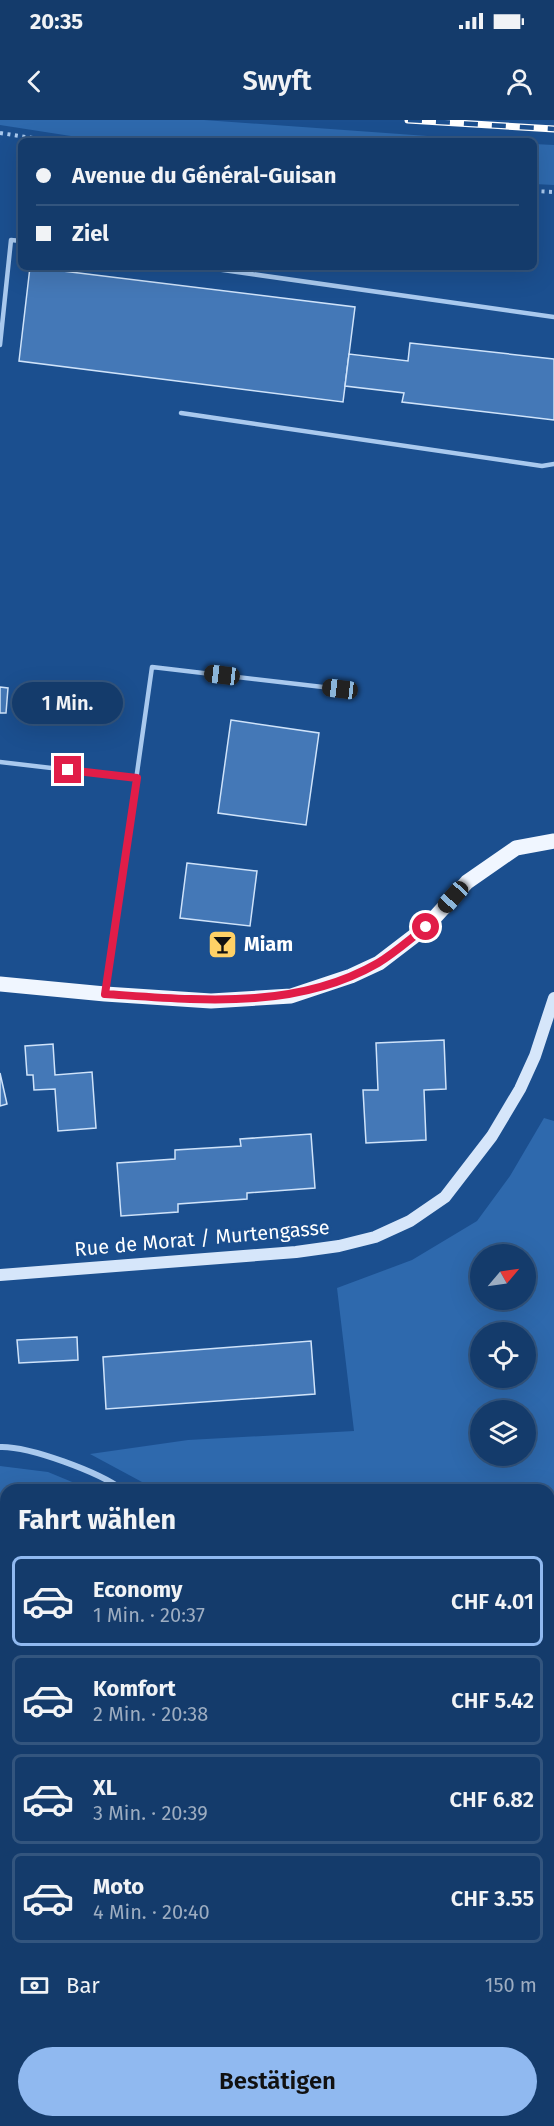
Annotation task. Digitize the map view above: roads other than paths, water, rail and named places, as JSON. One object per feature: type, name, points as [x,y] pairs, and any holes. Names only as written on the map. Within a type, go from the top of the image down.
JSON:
[{"type":"main road","points":[[0,984],[212,1001],[291,996],[351,976],[379,963],[426,927],[467,882],[516,848],[554,841]]},
{"type":"main road","name":"Rue de Morat / Murtengasse","points":[[0,1275],[297,1252],[339,1246],[375,1237],[410,1221],[445,1197],[492,1136],[520,1089],[535,1056],[554,998]]},
{"type":"street","points":[[0,1447],[11,1447],[70,1464],[111,1484]]},
{"type":"lane","points":[[0,345],[11,240],[18,241]]},
{"type":"lane","points":[[223,270],[554,317]]},
{"type":"lane","points":[[181,413],[542,466],[554,464]]},
{"type":"lane","points":[[105,994],[152,667],[340,689]]},
{"type":"lane","points":[[0,762],[137,778]]},
{"type":"railway","points":[[408,120],[554,129]]},
{"type":"place","name":"Miam","points":[[223,944]]}]
